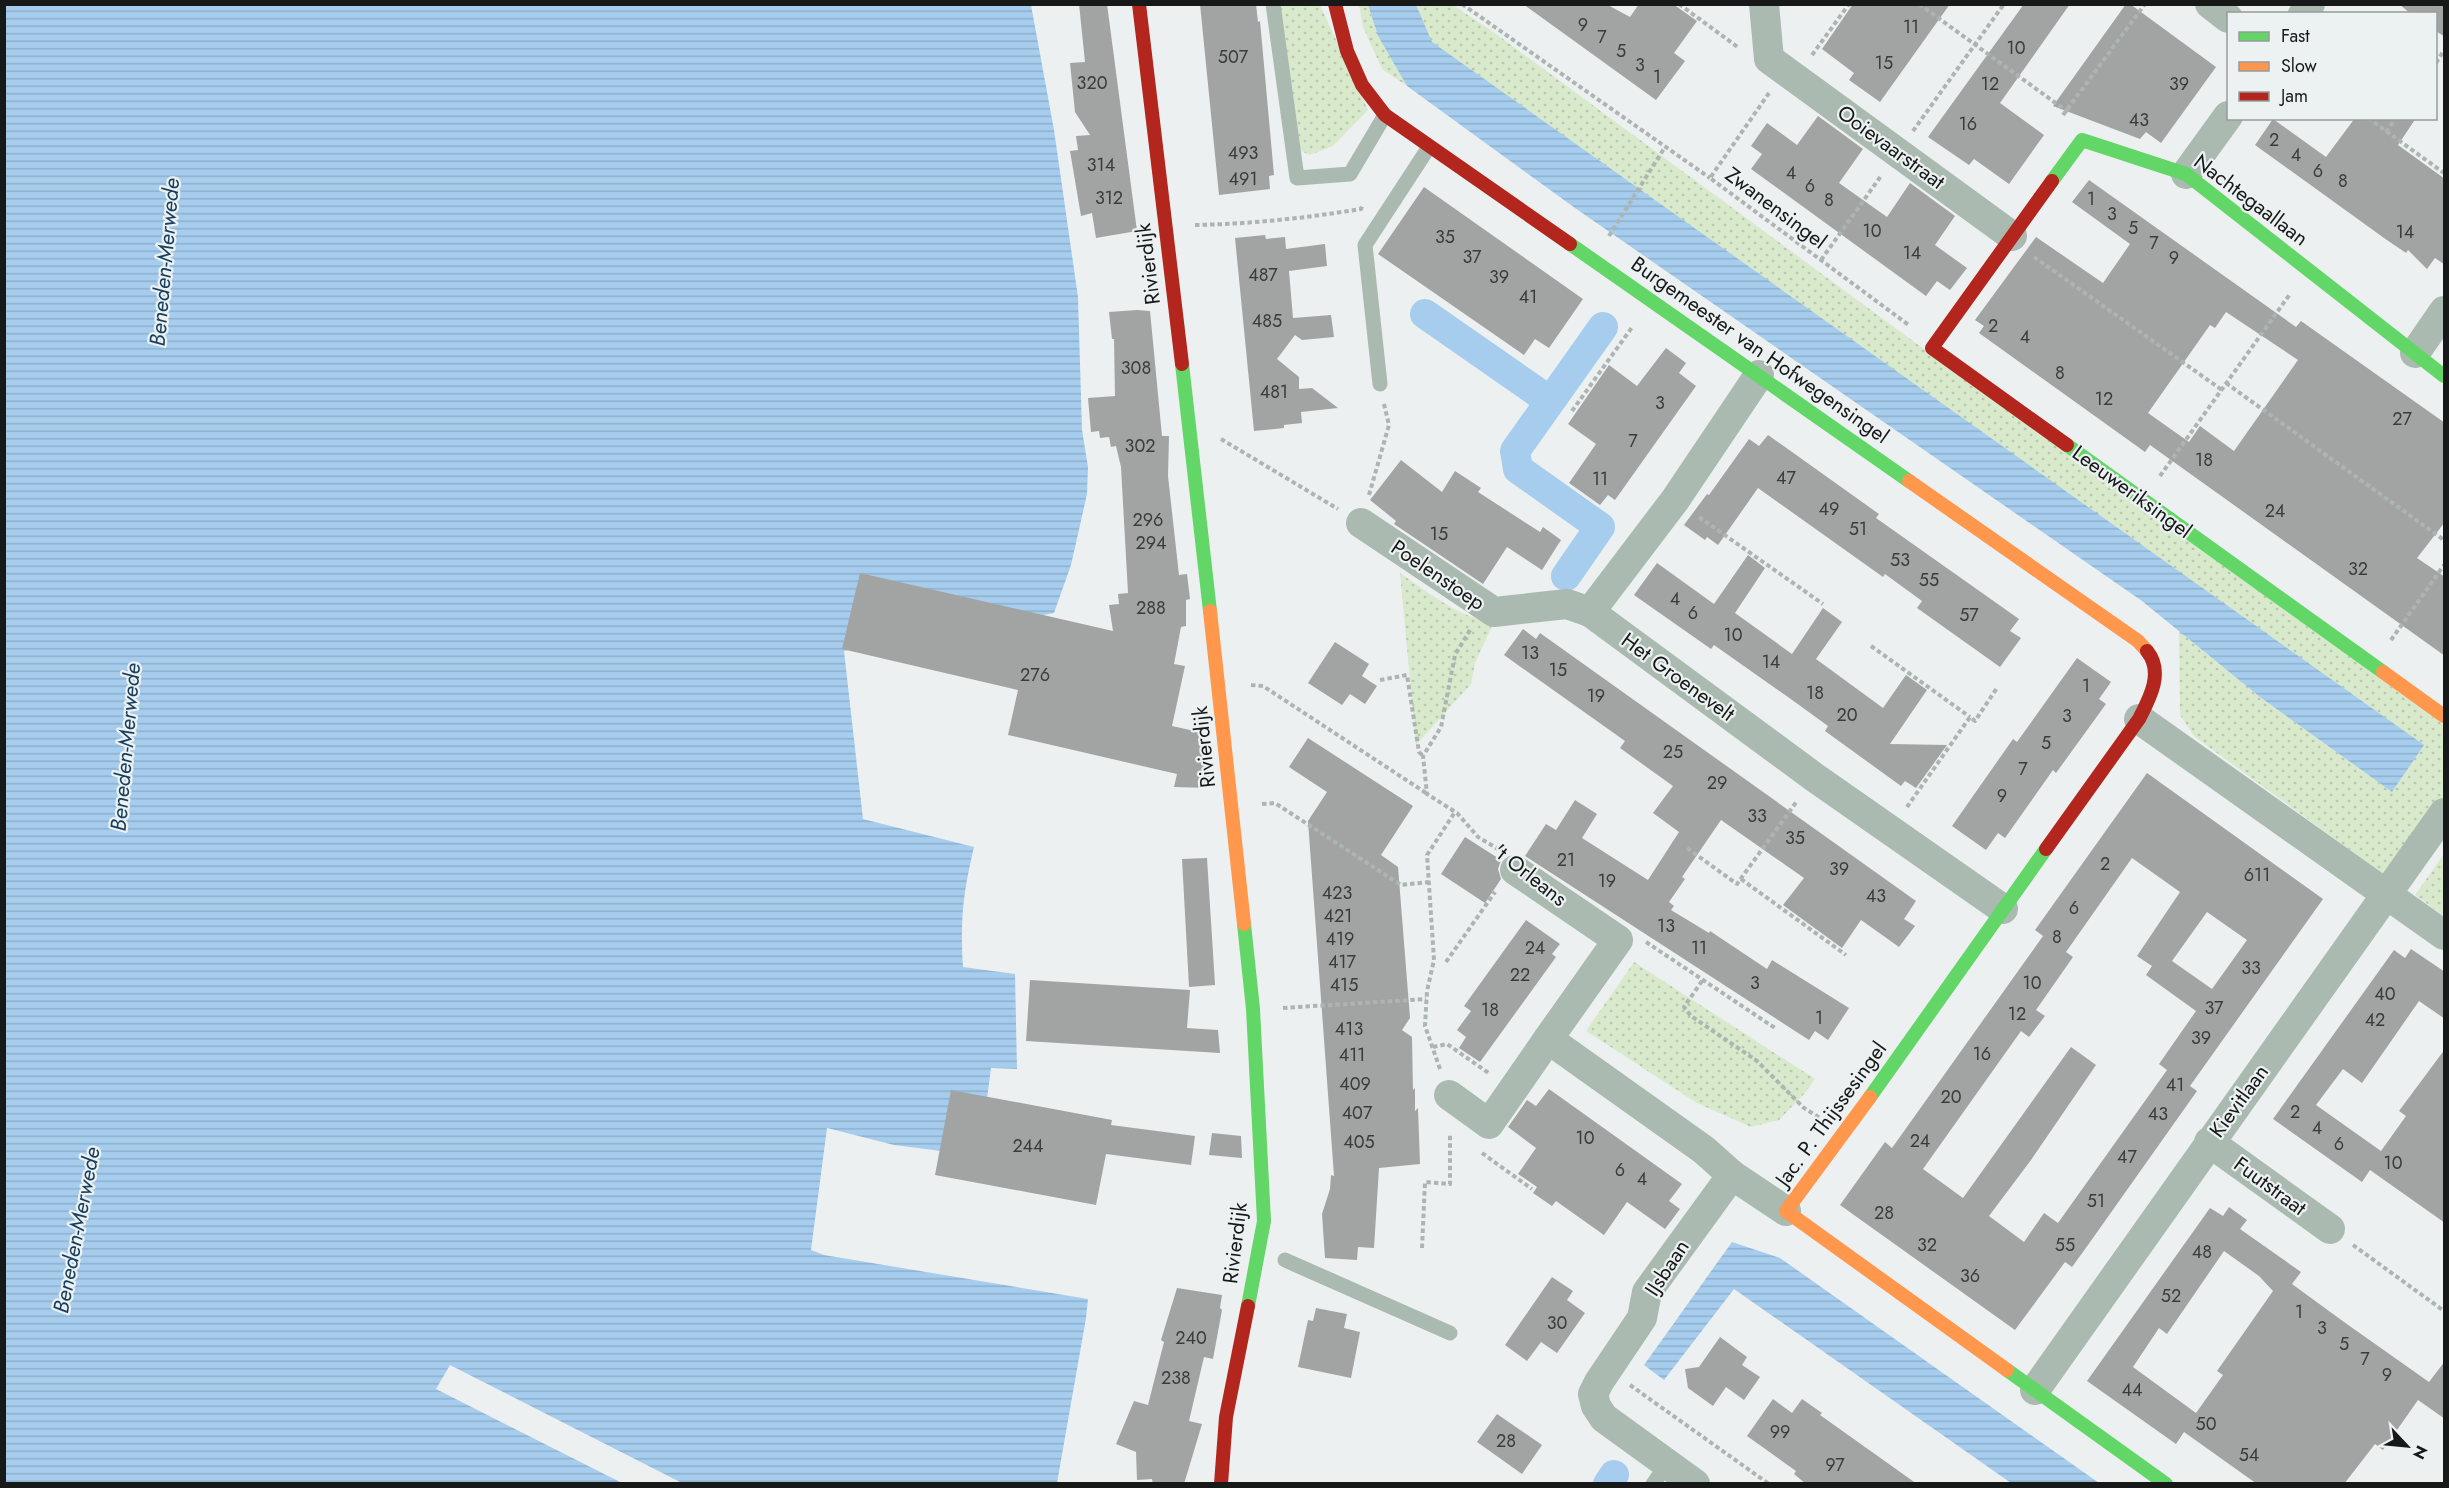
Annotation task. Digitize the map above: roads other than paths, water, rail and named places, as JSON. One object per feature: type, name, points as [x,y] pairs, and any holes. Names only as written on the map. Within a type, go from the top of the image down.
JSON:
[{"type":"street","name":"Rivierdijk","points":[[1139,4],[1202,534],[1253,1009],[1264,1221],[1226,1417],[1221,1484]]},
{"type":"street","name":"Burgemeester van Hofwegensingel","points":[[1335,4],[1351,59],[1362,85],[1385,115],[2138,641],[2152,657],[2156,679],[2147,705],[2139,719]]},
{"type":"street","name":"Ooievaarstraat","points":[[1764,4],[1769,59],[2011,238]]},
{"type":"street","points":[[2210,4],[2227,17]]},
{"type":"street","points":[[2186,174],[2227,119]]},
{"type":"street","name":"Nachtegaallaan","points":[[2011,238],[2082,140],[2186,174],[2445,376]]},
{"type":"street","name":"Leeuweriksingel","points":[[2011,238],[1932,348],[2445,716]]},
{"type":"street","points":[[2415,353],[2445,312]]},
{"type":"street","points":[[1590,612],[1675,500],[1759,375]]},
{"type":"street","name":"Poelenstoep","points":[[1361,523],[1494,612],[1568,604],[1590,612]]},
{"type":"street","name":"Het Groenevelt","points":[[1590,612],[1814,777],[2003,909]]},
{"type":"street","points":[[2139,719],[2445,935]]},
{"type":"street","name":"Jac. P. Thijssesingel","points":[[2139,719],[1844,1134],[1786,1211],[2166,1484]]},
{"type":"street","name":"Kievitlaan","points":[[2035,1390],[2445,813]]},
{"type":"street","name":"'t Orleans","points":[[1516,865],[1618,940],[1548,1038]]},
{"type":"street","points":[[1445,1084],[1489,1124],[1548,1038],[1704,1150],[1732,1175],[1786,1211]]},
{"type":"street","name":"Fuutstraat","points":[[2210,1142],[2330,1229]]},
{"type":"street","name":"IJsbaan","points":[[1695,1484],[1660,1474],[1604,1418],[1596,1406],[1593,1394],[1606,1368],[1642,1318],[1647,1292],[1732,1175]]},
{"type":"lane","points":[[1274,4],[1297,178],[1350,174],[1385,115]]},
{"type":"lane","points":[[1380,384],[1365,245],[1429,147]]},
{"type":"lane","points":[[1285,1260],[1450,1333]]},
{"type":"water","name":"Beneden-Merwede","points":[[5,5],[1031,5],[1054,130],[1078,297],[1082,430],[1088,467],[1087,494],[1071,565],[1054,613],[844,651],[863,819],[974,847],[963,907],[963,967],[1015,974],[1017,1069],[991,1068],[987,1099],[941,1151],[894,1145],[827,1128],[811,1250],[824,1255],[1088,1299],[1057,1483],[5,1484]]},
{"type":"water","points":[[1368,5],[1416,5],[1432,42],[2424,745],[2392,792],[2260,697],[2142,601],[1575,208],[1407,86],[1378,36]]},
{"type":"water","points":[[1732,1242],[1780,1258],[2099,1483],[2011,1483],[1734,1289],[1664,1380],[1644,1365]]},
{"type":"waterway","points":[[1425,314],[1550,401]]},
{"type":"waterway","points":[[1566,576],[1600,527],[1518,469],[1515,451],[1603,327]]},
{"type":"waterway","points":[[1608,1484],[1614,1475]]}]
